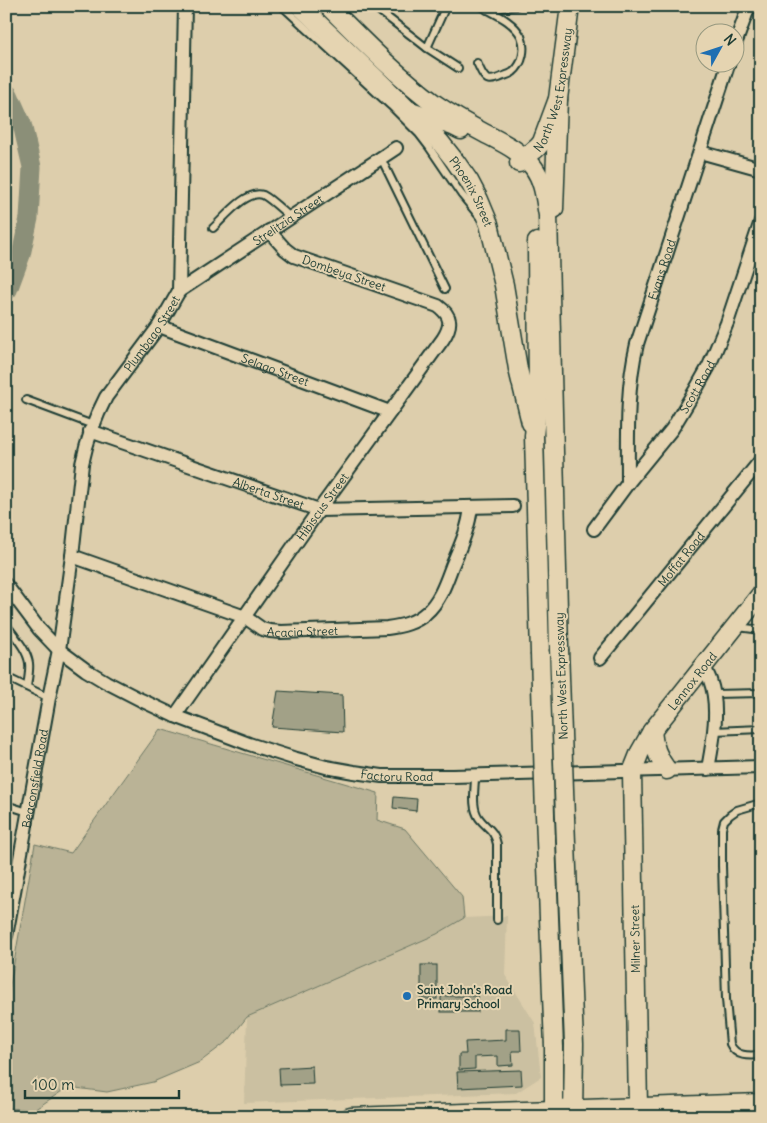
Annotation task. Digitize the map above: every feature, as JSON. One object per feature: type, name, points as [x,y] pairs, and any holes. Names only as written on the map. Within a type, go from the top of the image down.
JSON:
[{"type":"main road","name":"Phoenix Street","points":[[300,6],[440,142],[469,181],[480,200],[489,224],[504,285],[518,370],[534,436]]},
{"type":"main road","points":[[328,6],[412,85],[458,119],[510,147],[522,161],[533,186],[537,210],[538,396],[534,436]]},
{"type":"main road","name":"North West Expressway","points":[[570,6],[558,99],[542,142],[522,161],[534,167],[544,191],[548,215],[559,649],[574,1044],[573,1113]]},
{"type":"main road","points":[[550,314],[558,99]]},
{"type":"main road","points":[[408,110],[453,126],[522,161]]},
{"type":"main road","name":"North West Expressway","points":[[534,436],[554,1048],[553,1113]]},
{"type":"main road","name":"Lennox Road","points":[[632,772],[640,752],[652,731],[761,594]]},
{"type":"main road","points":[[652,731],[656,753],[668,770]]},
{"type":"main road","name":"Milner Street","points":[[632,772],[638,1107]]},
{"type":"main road","points":[[350,1117],[573,1113],[638,1107],[761,1103]]},
{"type":"street","name":"Plumbago Street","points":[[60,650],[82,464],[91,428],[99,409],[111,390],[159,326],[180,291],[185,6]]},
{"type":"street","points":[[743,22],[749,6]]},
{"type":"street","name":"Evans Road","points":[[628,484],[628,411],[633,361],[637,344],[727,72]]},
{"type":"street","name":"Strelitzia Street","points":[[180,291],[396,148]]},
{"type":"street","points":[[700,152],[761,169]]},
{"type":"street","name":"Scott Road","points":[[594,529],[672,429],[709,366],[727,322],[761,221]]},
{"type":"street","name":"Dombeya Street","points":[[269,231],[294,256],[427,302]]},
{"type":"street","name":"Hibiscus Street","points":[[175,716],[448,330],[450,324],[444,310],[427,302]]},
{"type":"street","name":"Selago Street","points":[[159,326],[390,412]]},
{"type":"street","name":"Alberta Street","points":[[91,428],[319,510],[514,506]]},
{"type":"street","name":"Moffat Road","points":[[600,658],[761,460]]},
{"type":"street","name":"Acacia Street","points":[[72,556],[245,617],[262,629],[281,632],[387,628],[403,626],[414,622],[434,604],[467,530],[472,508]]},
{"type":"street","name":"Factory Road","points":[[6,585],[39,629],[60,650],[100,678],[175,716],[249,744],[326,767],[382,776],[475,776],[761,767]]},
{"type":"street","name":"Beaconsfield Road","points":[[6,936],[9,904],[60,650]]},
{"type":"street","points":[[704,666],[714,694],[715,716],[708,769]]},
{"type":"lane","points":[[282,6],[419,134],[471,207],[489,224]]},
{"type":"lane","points":[[373,6],[426,48],[458,68]]},
{"type":"lane","points":[[426,48],[446,6]]},
{"type":"lane","points":[[484,8],[516,6]]},
{"type":"lane","points":[[477,63],[484,77],[492,80],[513,72],[521,62],[523,52],[520,36],[514,28],[506,20],[484,8]]},
{"type":"lane","points":[[381,158],[445,289]]},
{"type":"lane","points":[[213,228],[245,197],[256,194],[264,196],[290,217]]},
{"type":"lane","points":[[26,400],[91,428]]},
{"type":"lane","points":[[6,624],[28,658],[27,687]]},
{"type":"lane","points":[[734,627],[761,630]]},
{"type":"lane","points":[[6,677],[49,698]]},
{"type":"lane","points":[[714,694],[761,693]]},
{"type":"lane","points":[[714,731],[761,729]]},
{"type":"lane","points":[[475,776],[475,809],[478,818],[495,836],[497,920]]},
{"type":"lane","points":[[761,803],[737,810],[724,821],[722,829],[722,866],[726,999],[730,1044],[732,1050],[744,1056],[761,1055]]},
{"type":"lane","points":[[6,805],[28,812]]},
{"type":"shaded area","points":[[160,729],[378,793],[377,820],[405,829],[462,897],[464,918],[437,934],[247,1017],[229,1040],[200,1062],[153,1082],[107,1092],[68,1087],[34,1110],[7,1108],[6,1008],[35,844],[71,853]]},
{"type":"shaded area","name":"Saint John's Road Primary School","points":[[507,916],[505,975],[535,1023],[541,1077],[516,1093],[244,1103],[247,1017],[437,934],[464,918]]},
{"type":"building","points":[[278,691],[342,695],[343,732],[272,727]]},
{"type":"building","points":[[394,797],[417,799],[416,811],[393,808]]},
{"type":"building","points":[[421,965],[437,965],[437,999],[421,999]]},
{"type":"building","points":[[441,996],[478,996],[478,1012],[441,1012]]},
{"type":"building","points":[[506,1029],[520,1029],[521,1051],[512,1051],[513,1065],[498,1066],[498,1056],[475,1057],[475,1069],[459,1070],[459,1054],[466,1054],[465,1042],[506,1040]]},
{"type":"building","points":[[312,1066],[313,1084],[280,1085],[279,1068]]},
{"type":"building","points":[[521,1070],[522,1085],[458,1088],[457,1072]]},
{"type":"waterway","points":[[6,92],[22,124],[32,167],[29,218],[21,255],[6,291]]},
{"type":"place","name":"Saint John's Road Primary School","points":[[407,996]]}]
